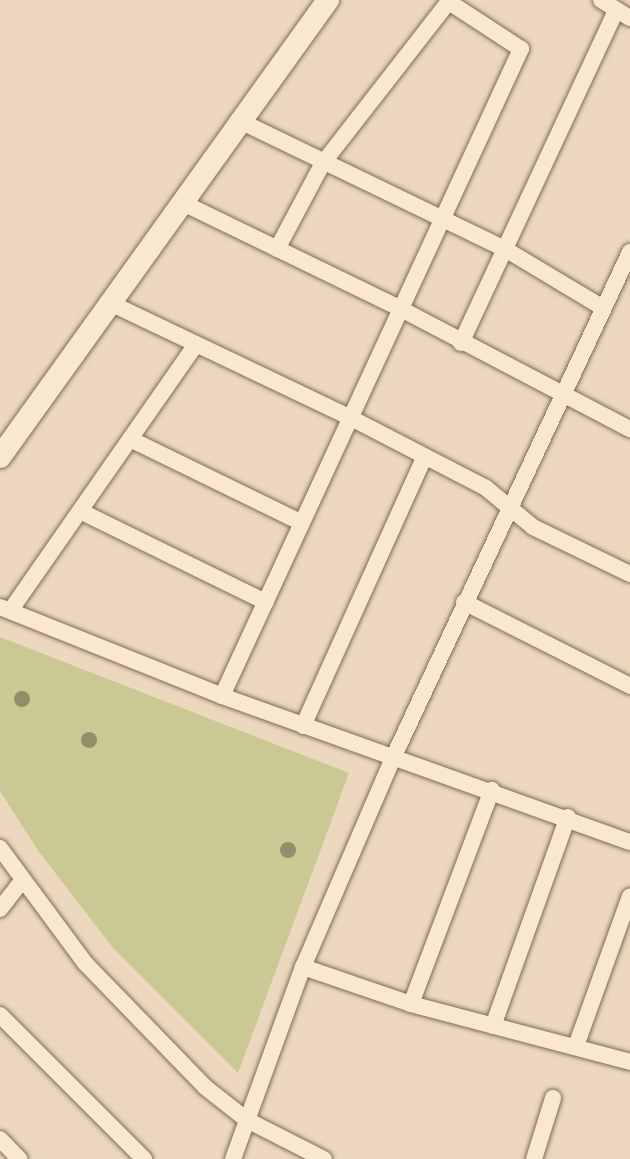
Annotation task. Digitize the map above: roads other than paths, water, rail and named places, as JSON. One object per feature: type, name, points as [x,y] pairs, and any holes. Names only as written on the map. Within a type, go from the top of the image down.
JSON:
[{"type":"main road","points":[[0,457],[238,120],[328,0]]},
{"type":"street","points":[[461,343],[505,249],[623,14],[601,0]]},
{"type":"street","points":[[222,696],[521,49],[450,1],[323,163],[278,249]]},
{"type":"street","points":[[238,120],[442,222],[505,249],[603,308]]},
{"type":"street","points":[[181,202],[401,309],[461,343],[630,429]]},
{"type":"street","points":[[233,1159],[303,967],[393,758],[464,602],[511,508],[630,252]]},
{"type":"street","points":[[108,302],[351,418],[424,458],[486,488],[533,527],[630,574]]},
{"type":"street","points":[[196,345],[80,511],[5,609],[222,696],[393,758],[568,817],[630,842]]},
{"type":"street","points":[[130,439],[302,523]]},
{"type":"street","points":[[303,726],[424,458]]},
{"type":"street","points":[[80,511],[266,602]]},
{"type":"street","points":[[464,602],[630,686]]},
{"type":"street","points":[[411,1004],[492,790]]},
{"type":"street","points":[[493,1026],[568,817]]},
{"type":"street","points":[[0,848],[22,881],[85,963],[147,1030],[247,1119],[324,1159]]},
{"type":"street","points":[[0,909],[22,881]]},
{"type":"street","points":[[576,1046],[630,896]]},
{"type":"street","points":[[303,967],[411,1004],[630,1062]]},
{"type":"street","points":[[0,1015],[144,1159]]},
{"type":"street","points":[[534,1159],[554,1098]]},
{"type":"street","points":[[0,1139],[19,1159]]}]
